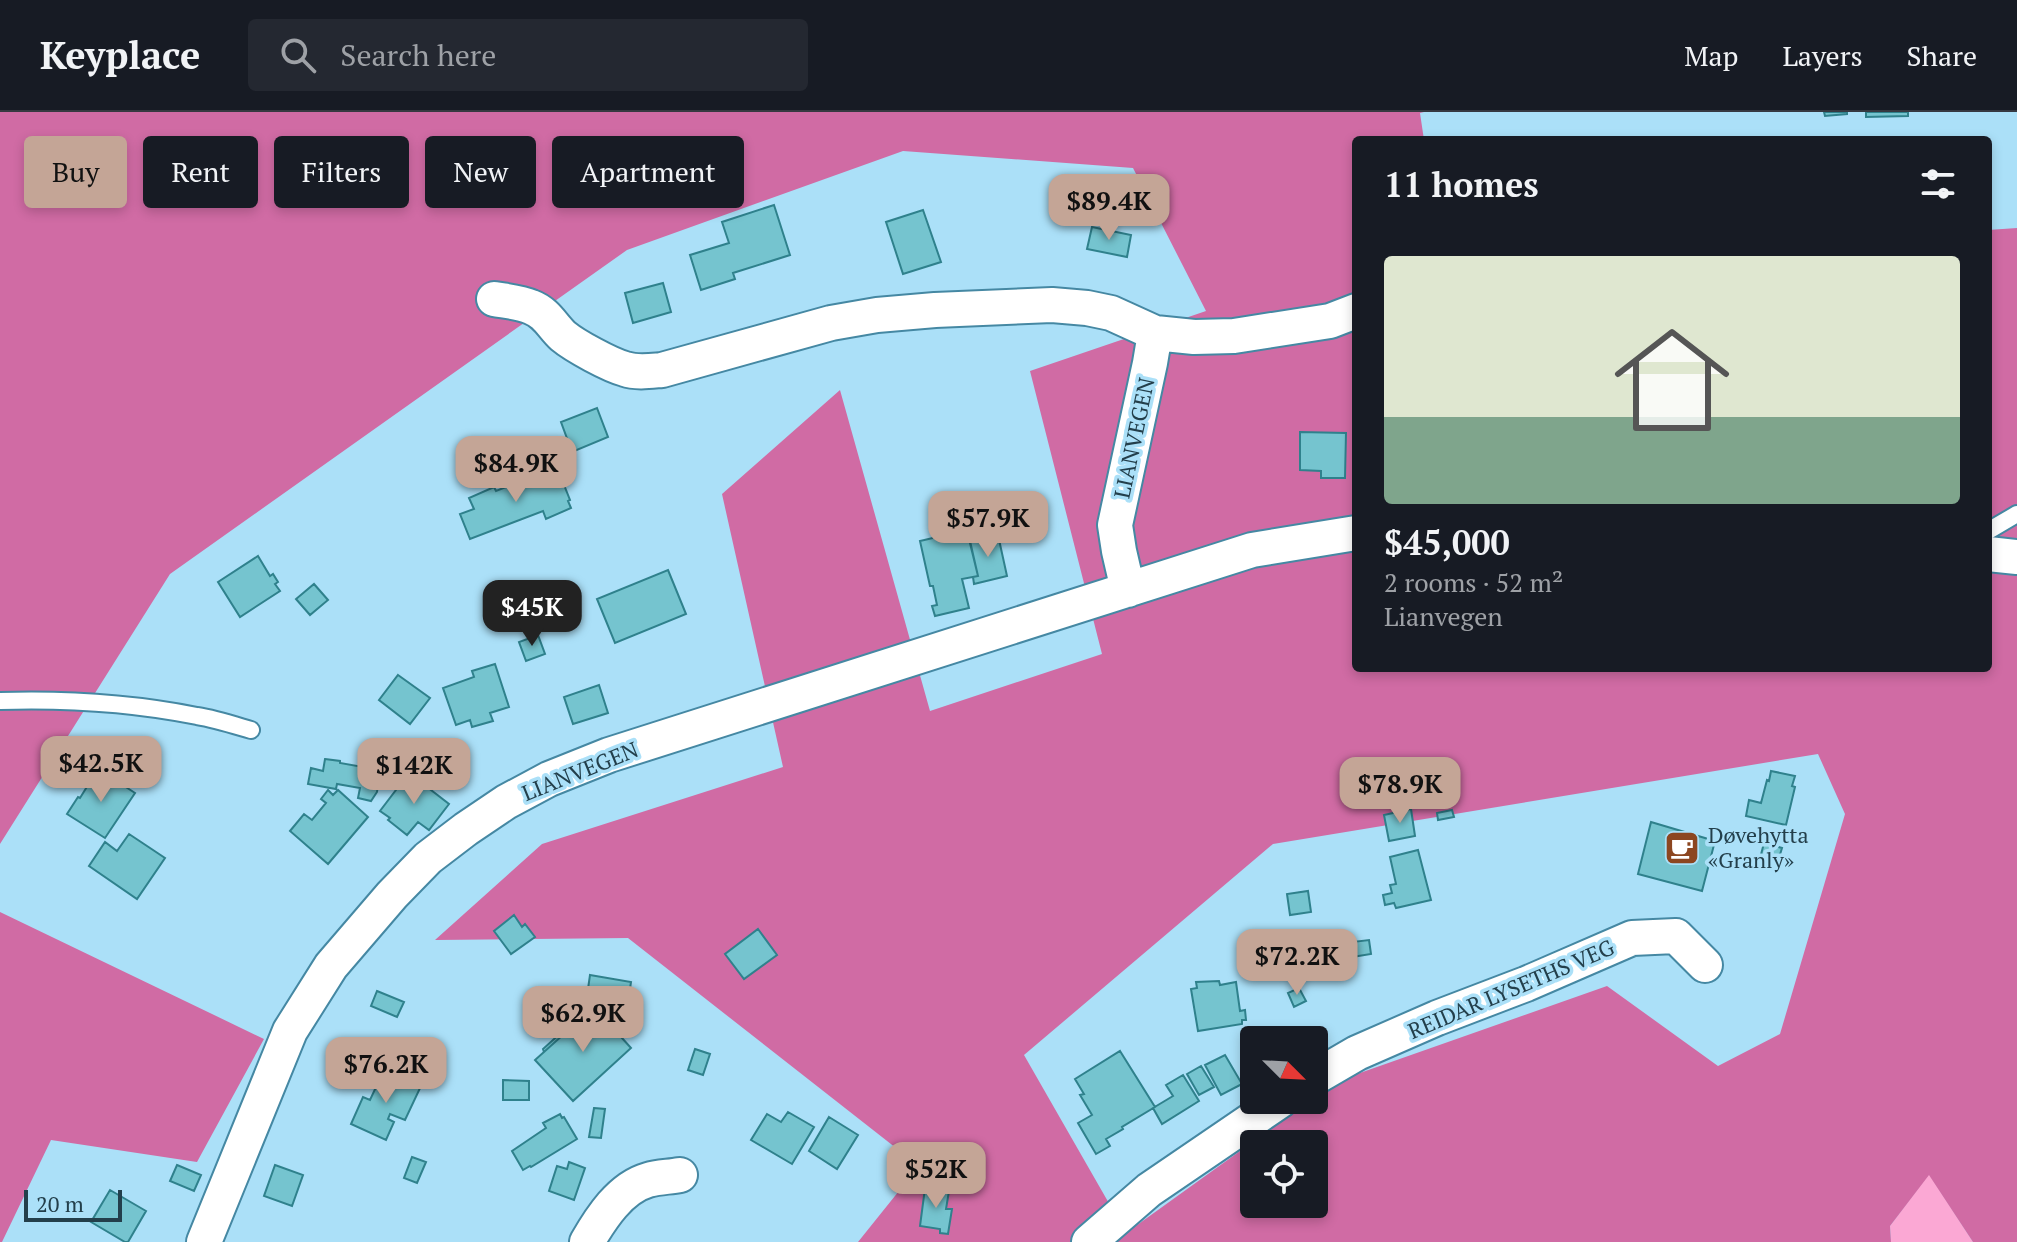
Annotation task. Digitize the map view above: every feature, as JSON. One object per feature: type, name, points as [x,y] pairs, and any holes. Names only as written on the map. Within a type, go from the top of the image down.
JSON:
[{"type":"street","points":[[494,299],[531,307],[547,317],[561,334],[576,345],[624,369],[646,372],[831,323],[935,310],[1052,305],[1087,308],[1111,313],[1155,333],[1194,337],[1234,336],[1330,321],[1352,313]]},
{"type":"street","name":"LIANVEGEN","points":[[1128,590],[1115,525],[1155,333]]},
{"type":"street","name":"LIANVEGEN","points":[[204,1242],[284,1045],[312,993],[392,895],[428,858],[506,802],[549,779],[609,755],[1252,550],[1352,534]]},
{"type":"street","points":[[1992,554],[2017,557]]},
{"type":"street","name":"REIDAR LYSETHS VEG","points":[[1328,1070],[1357,1053],[1437,1018],[1632,938],[1676,936],[1705,965]]},
{"type":"street","points":[[1089,1242],[1149,1190],[1260,1114]]},
{"type":"street","points":[[587,1242],[600,1220],[627,1190],[647,1180],[680,1175]]},
{"type":"lane","points":[[1992,529],[2017,514]]},
{"type":"lane","points":[[0,701],[74,701],[123,705],[197,716],[251,730]]},
{"type":"shaded area","points":[[0,112],[1424,112],[1420,113],[1423,136],[1352,136],[1352,672],[1992,672],[1992,230],[2017,228],[2017,1242],[1973,1242],[1929,1175],[1890,1226],[1891,1242],[858,1242],[919,1166],[628,938],[435,940],[542,844],[783,767],[722,494],[840,390],[930,711],[1102,654],[1030,371],[1206,311],[1133,168],[903,151],[627,250],[170,574],[0,844]],"holes":[[[1818,754],[1845,814],[1780,1034],[1718,1066],[1607,986],[1340,1080],[1328,1088],[1328,1114],[1292,1114],[1269,1130],[1328,1130],[1328,1218],[1240,1218],[1240,1151],[1126,1233],[1024,1055],[1273,844]]]},
{"type":"shaded area","points":[[0,912],[264,1039],[197,1162],[51,1140],[2,1242],[0,1242]]},
{"type":"shaded area","points":[[1929,1174],[1973,1242],[1891,1242],[1890,1226]]},
{"type":"building","points":[[1824,112],[1847,112],[1847,114],[1825,116]]},
{"type":"building","points":[[1866,112],[1908,112],[1908,116],[1866,117]]},
{"type":"building","points":[[774,205],[790,255],[733,273],[735,279],[701,290],[690,255],[729,243],[722,222]]},
{"type":"building","points":[[923,210],[941,262],[903,274],[886,222]]},
{"type":"building","points":[[1092,227],[1131,235],[1127,257],[1087,249]]},
{"type":"building","points":[[663,283],[671,312],[633,323],[625,293]]},
{"type":"building","points":[[597,408],[608,437],[572,452],[561,422]]},
{"type":"building","points":[[1300,432],[1346,433],[1345,478],[1321,478],[1321,471],[1300,470]]},
{"type":"building","points":[[551,469],[554,478],[560,475],[571,508],[546,519],[543,511],[470,539],[460,514],[474,509],[469,498],[494,487],[496,491]]},
{"type":"building","points":[[954,533],[955,538],[968,535],[978,576],[962,579],[969,608],[935,616],[932,606],[937,605],[920,541]]},
{"type":"building","points":[[998,535],[1007,576],[974,584],[973,577],[978,576],[970,541]]},
{"type":"building","points":[[258,556],[270,576],[273,574],[280,591],[240,617],[218,582]]},
{"type":"building","points":[[668,570],[686,614],[615,643],[597,599]]},
{"type":"building","points":[[314,584],[328,600],[310,615],[296,599]]},
{"type":"building","points":[[538,635],[545,654],[526,661],[519,642]]},
{"type":"building","points":[[495,664],[509,707],[490,713],[493,721],[472,727],[470,720],[456,725],[443,688],[474,677],[472,671]]},
{"type":"building","points":[[398,675],[430,698],[410,724],[379,700]]},
{"type":"building","points":[[599,685],[608,713],[573,724],[564,697]]},
{"type":"building","points":[[325,759],[380,770],[377,792],[371,801],[358,798],[360,788],[337,784],[336,789],[308,784],[311,768],[323,771]]},
{"type":"building","points":[[98,769],[135,793],[105,838],[67,814]]},
{"type":"building","points":[[1771,771],[1795,776],[1786,825],[1746,816],[1749,800],[1761,803]]},
{"type":"building","points":[[409,773],[449,804],[429,830],[418,822],[407,835],[380,811]]},
{"type":"building","points":[[328,790],[333,795],[338,790],[368,817],[328,864],[290,831],[304,814],[312,820],[326,803],[321,799]]},
{"type":"building","points":[[1411,809],[1415,836],[1389,841],[1384,815]]},
{"type":"building","points":[[1452,810],[1454,817],[1438,820],[1437,813]]},
{"type":"building","points":[[1651,822],[1715,841],[1702,891],[1638,874]]},
{"type":"building","points":[[129,834],[165,858],[137,899],[89,866],[105,842],[117,851]]},
{"type":"building","points":[[1764,843],[1782,848],[1775,871],[1758,866]]},
{"type":"building","points":[[1418,850],[1431,900],[1396,908],[1394,903],[1385,905],[1383,895],[1392,893],[1390,885],[1396,884],[1390,857]]},
{"type":"building","points":[[1308,891],[1311,912],[1290,915],[1287,894]]},
{"type":"building","points":[[514,915],[522,927],[525,924],[535,937],[511,954],[494,931]]},
{"type":"building","points":[[758,929],[777,955],[744,979],[725,954]]},
{"type":"building","points":[[1369,940],[1371,954],[1346,958],[1344,943]]},
{"type":"building","points":[[590,975],[631,982],[624,1029],[619,1034],[594,1007],[544,1052],[543,1049],[564,1030],[561,1026],[586,1003]]},
{"type":"building","points":[[1219,981],[1220,985],[1236,982],[1240,1011],[1245,1010],[1246,1020],[1242,1020],[1242,1024],[1198,1031],[1191,989],[1197,988],[1196,982]]},
{"type":"building","points":[[1299,988],[1306,1001],[1294,1007],[1288,993]]},
{"type":"building","points":[[377,991],[404,1002],[397,1017],[371,1006]]},
{"type":"building","points":[[594,1007],[631,1048],[573,1101],[535,1060]]},
{"type":"building","points":[[695,1049],[710,1054],[703,1075],[688,1070]]},
{"type":"building","points":[[1120,1051],[1155,1107],[1106,1139],[1110,1146],[1096,1154],[1078,1123],[1092,1115],[1075,1079]]},
{"type":"building","points":[[1225,1055],[1240,1085],[1221,1095],[1205,1065]]},
{"type":"building","points":[[1201,1066],[1214,1087],[1199,1095],[1187,1074]]},
{"type":"building","points":[[384,1070],[421,1086],[405,1120],[390,1114],[388,1119],[394,1122],[386,1140],[351,1124],[363,1097],[370,1100]]},
{"type":"building","points":[[1183,1075],[1199,1101],[1162,1124],[1153,1108],[1173,1096],[1166,1085]]},
{"type":"building","points":[[503,1080],[529,1081],[529,1100],[503,1100]]},
{"type":"building","points":[[594,1108],[605,1109],[601,1138],[589,1137]]},
{"type":"building","points":[[788,1112],[814,1127],[792,1164],[751,1140],[767,1114],[781,1122]]},
{"type":"building","points":[[560,1114],[577,1139],[523,1170],[512,1151],[546,1128],[543,1123]]},
{"type":"building","points":[[829,1117],[858,1135],[837,1169],[809,1151]]},
{"type":"building","points":[[967,1155],[980,1157],[975,1185],[963,1183]]},
{"type":"building","points":[[412,1157],[426,1162],[417,1183],[404,1178]]},
{"type":"building","points":[[569,1162],[585,1168],[574,1200],[549,1191],[557,1166],[567,1169]]},
{"type":"building","points":[[177,1165],[201,1175],[194,1191],[170,1181]]},
{"type":"building","points":[[275,1165],[303,1175],[292,1206],[264,1196]]},
{"type":"building","points":[[925,1188],[949,1191],[946,1209],[952,1209],[948,1234],[940,1233],[940,1229],[920,1226]]},
{"type":"building","points":[[110,1190],[146,1211],[128,1242],[91,1222]]},
{"type":"place","name":"Døvehytta «Granly»","points":[[1682,848]]}]
